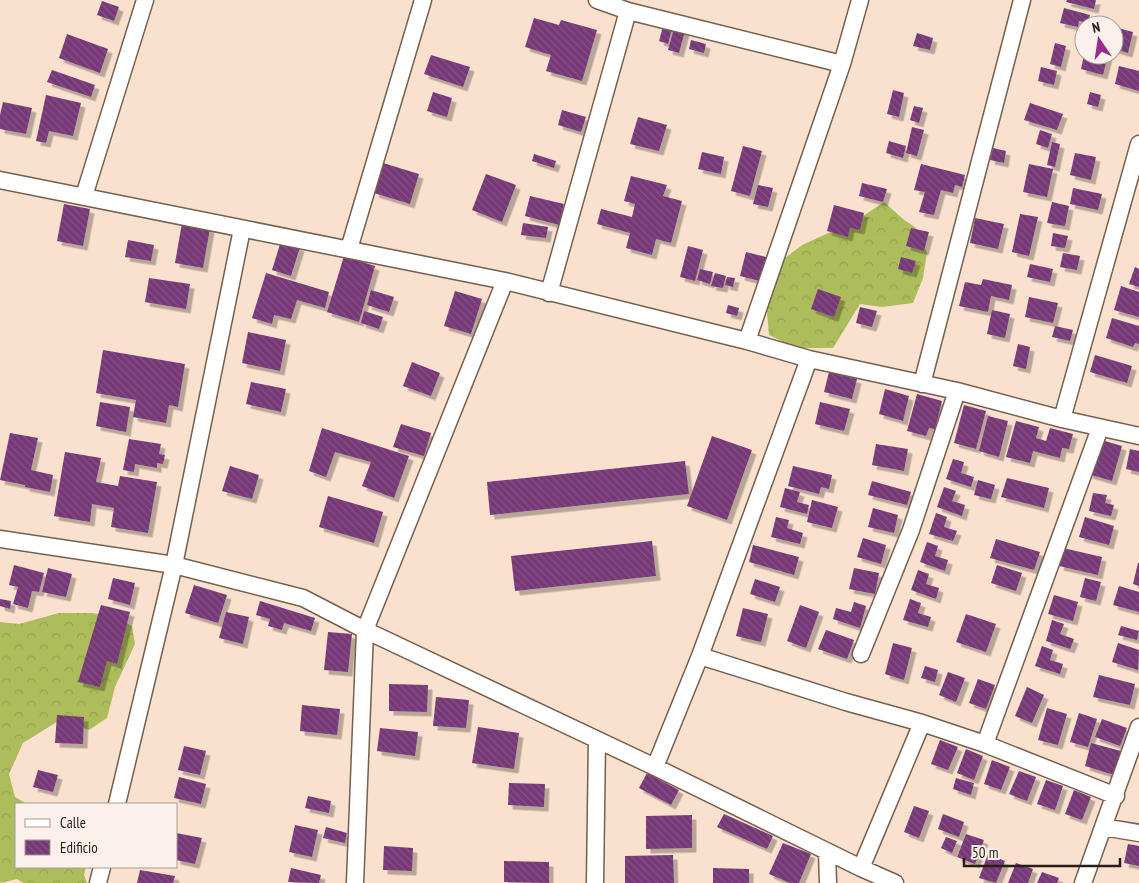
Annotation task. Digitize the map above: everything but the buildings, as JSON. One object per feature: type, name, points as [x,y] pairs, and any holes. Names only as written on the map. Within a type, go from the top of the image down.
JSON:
[{"type":"street","points":[[84,196],[145,0]]},
{"type":"street","points":[[348,248],[423,0]]},
{"type":"street","points":[[597,0],[628,10],[842,64]]},
{"type":"street","points":[[747,341],[842,64],[860,0]]},
{"type":"street","points":[[922,384],[1022,0]]},
{"type":"street","points":[[549,292],[628,10]]},
{"type":"street","points":[[1062,419],[1139,144]]},
{"type":"street","points":[[0,180],[242,229],[348,248],[505,281],[747,341],[809,359],[957,391],[1062,419],[1139,436]]},
{"type":"street","points":[[117,803],[174,565],[242,229]]},
{"type":"street","points":[[355,883],[365,630],[505,281]]},
{"type":"street","points":[[655,767],[700,656],[809,359]]},
{"type":"street","points":[[861,654],[911,530],[957,391]]},
{"type":"street","points":[[985,744],[1100,428]]},
{"type":"street","points":[[0,539],[174,565],[304,598],[365,630],[895,883]]},
{"type":"street","points":[[700,656],[985,744],[1116,796]]},
{"type":"street","points":[[861,868],[922,723]]},
{"type":"street","points":[[1083,883],[1116,796],[1139,727]]},
{"type":"street","points":[[595,883],[597,740]]},
{"type":"street","points":[[1103,827],[1139,833]]},
{"type":"street","points":[[827,852],[828,883]]},
{"type":"street","points":[[98,883],[102,868]]},
{"type":"green space","points":[[884,202],[916,228],[927,253],[923,278],[913,303],[882,307],[860,304],[833,348],[796,348],[769,335],[766,300],[776,265],[802,245],[857,220]]},
{"type":"green space","points":[[59,613],[92,613],[115,617],[132,626],[135,644],[115,687],[107,718],[89,730],[60,720],[23,743],[9,774],[15,797],[25,803],[15,803],[15,868],[86,868],[84,875],[87,883],[23,883],[17,879],[0,883],[0,622],[19,624]]}]
